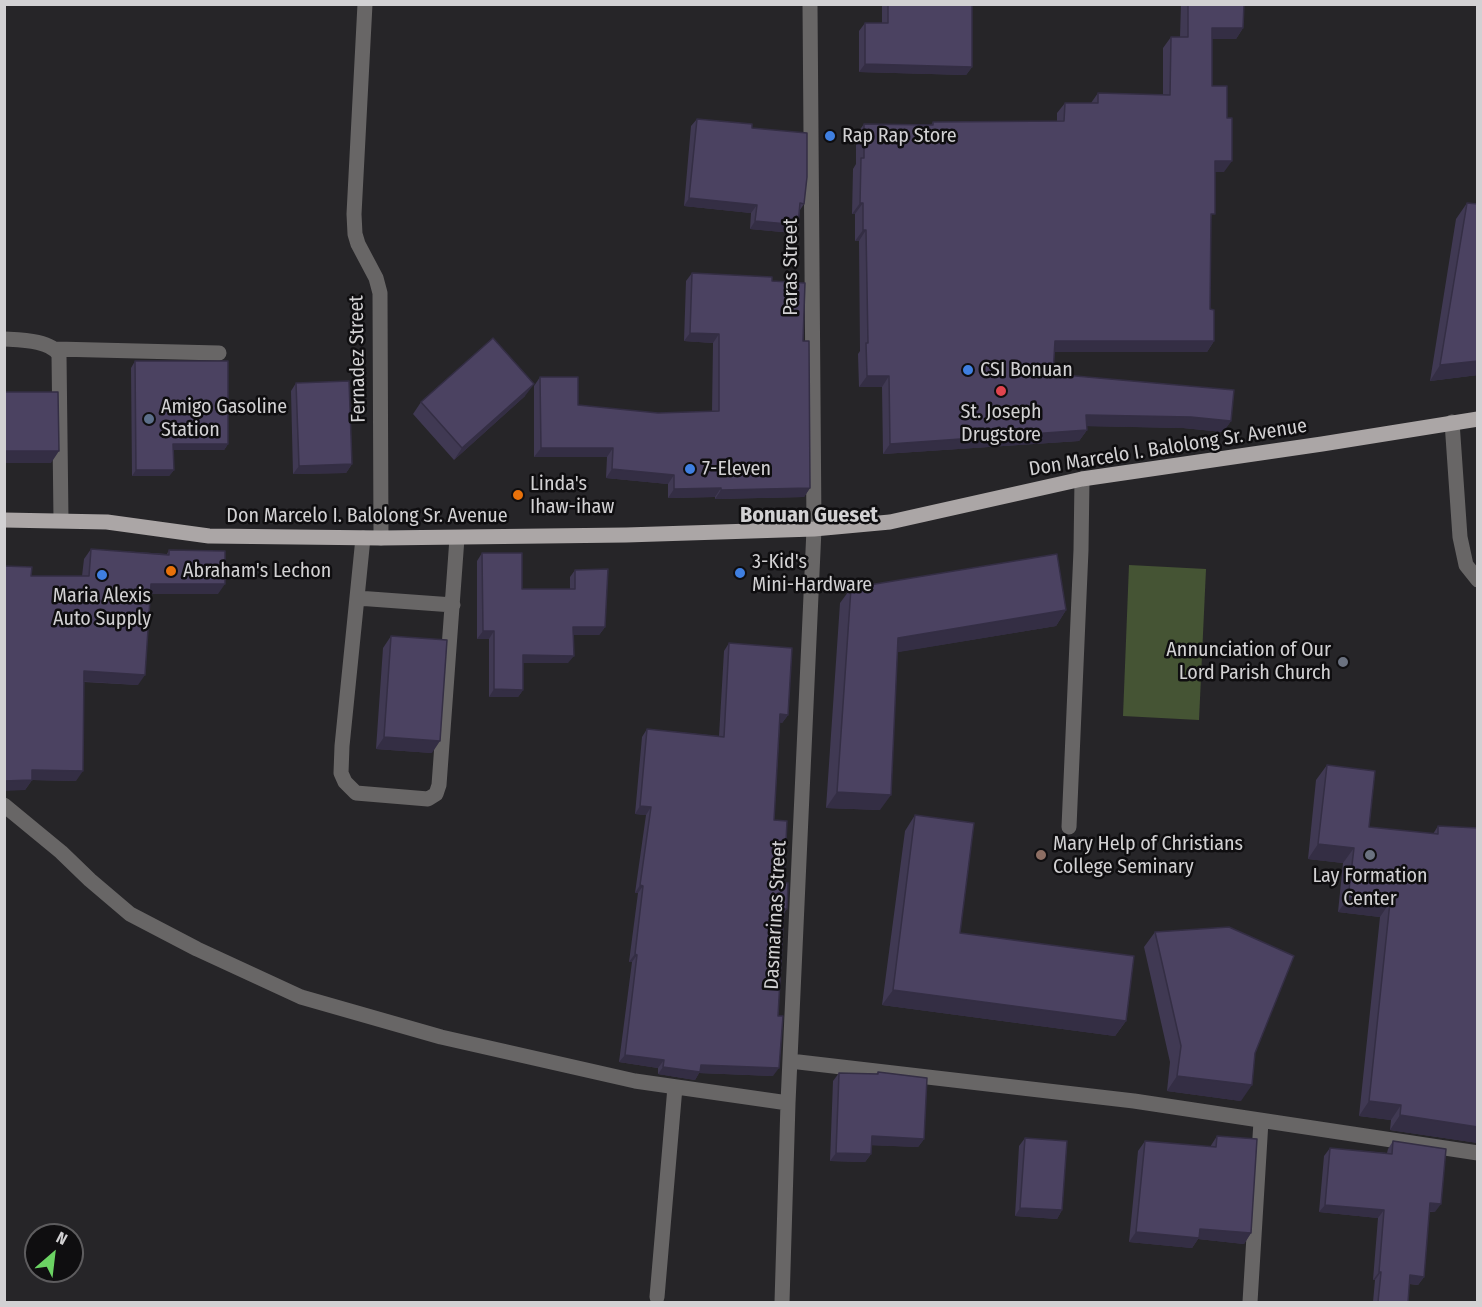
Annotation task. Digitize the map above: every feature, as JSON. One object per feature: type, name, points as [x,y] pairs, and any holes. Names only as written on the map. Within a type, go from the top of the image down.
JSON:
[{"type":"main road","name":"Don Marcelo I. Balolong Sr. Avenue","points":[[4,520],[107,522],[209,536],[363,538],[626,536],[814,529],[890,522],[1082,479],[1322,444],[1478,418]]},
{"type":"street","name":"Fernadez Street","points":[[365,4],[354,214],[358,244],[376,278],[380,293],[381,538]]},
{"type":"street","name":"Paras Street","points":[[810,4],[814,529]]},
{"type":"street","points":[[4,339],[46,345],[56,349],[219,353]]},
{"type":"street","points":[[56,349],[60,355],[61,520]]},
{"type":"street","points":[[1452,422],[1460,537],[1466,565],[1478,580]]},
{"type":"street","points":[[1069,826],[1082,479]]},
{"type":"street","name":"Dasmarinas Street","points":[[782,1302],[788,1103],[814,529]]},
{"type":"street","points":[[363,538],[341,773],[345,782],[356,793],[428,799],[436,794],[439,785],[457,538]]},
{"type":"street","points":[[357,598],[453,605]]},
{"type":"street","points":[[4,805],[130,914],[197,949],[301,997],[441,1037],[635,1081],[788,1103]]},
{"type":"street","points":[[790,1060],[1134,1101],[1478,1153]]},
{"type":"street","points":[[657,1297],[675,1087]]},
{"type":"street","points":[[1250,1302],[1261,1121]]},
{"type":"green space","points":[[1129,565],[1206,569],[1199,720],[1123,716]]},
{"type":"building","points":[[888,4],[972,4],[972,67],[865,64],[865,23],[888,23]]},
{"type":"building","points":[[1188,4],[1244,4],[1243,28],[1212,28],[1212,86],[1227,86],[1227,118],[1232,118],[1232,161],[1215,161],[1215,214],[1211,214],[1210,309],[1214,310],[1214,341],[1055,341],[1053,374],[1234,390],[1231,421],[1191,417],[1086,415],[1087,430],[890,444],[889,376],[867,376],[866,230],[863,230],[863,203],[860,203],[864,124],[933,125],[933,122],[1064,121],[1065,103],[1098,103],[1098,93],[1170,95],[1171,37],[1188,37]]},
{"type":"building","points":[[697,119],[752,124],[752,128],[807,133],[807,177],[804,204],[800,203],[798,225],[755,221],[757,205],[689,198]]},
{"type":"building","points":[[1467,203],[1478,204],[1478,361],[1440,365]]},
{"type":"building","points":[[692,273],[772,277],[772,281],[805,283],[803,341],[809,341],[810,488],[674,489],[674,475],[612,469],[613,448],[541,448],[540,377],[578,377],[578,405],[658,413],[719,411],[719,334],[690,333]]},
{"type":"building","points":[[493,338],[534,384],[462,448],[421,402]]},
{"type":"building","points":[[135,361],[228,361],[228,444],[173,444],[174,470],[136,470]]},
{"type":"building","points":[[349,381],[352,464],[299,466],[296,383]]},
{"type":"building","points":[[4,392],[58,392],[59,451],[4,451]]},
{"type":"building","points":[[91,549],[169,555],[169,550],[225,551],[225,584],[151,584],[145,675],[84,671],[83,771],[32,770],[32,780],[4,781],[4,566],[32,567],[31,576],[89,576]]},
{"type":"building","points":[[482,553],[522,553],[522,589],[575,589],[575,570],[608,569],[605,627],[573,627],[574,656],[523,655],[523,690],[494,689],[494,631],[483,631]]},
{"type":"building","points":[[1057,554],[1066,610],[898,638],[891,795],[837,792],[851,588]]},
{"type":"building","points":[[391,636],[447,640],[440,741],[384,737]]},
{"type":"building","points":[[729,643],[792,648],[788,715],[780,714],[774,820],[787,821],[784,883],[788,883],[787,909],[784,909],[778,1016],[783,1016],[779,1068],[701,1065],[700,1072],[663,1067],[664,1060],[625,1055],[637,955],[635,954],[643,886],[640,885],[651,807],[640,806],[647,729],[724,737]]},
{"type":"building","points":[[1327,765],[1375,771],[1369,827],[1438,834],[1438,826],[1478,828],[1478,1127],[1400,1115],[1401,1105],[1369,1101],[1390,902],[1348,898],[1354,848],[1318,844]]},
{"type":"building","points":[[915,815],[974,823],[960,933],[1134,956],[1126,1021],[893,990]]},
{"type":"building","points":[[1229,927],[1294,956],[1255,1053],[1252,1085],[1177,1076],[1181,1046],[1155,932]]},
{"type":"building","points":[[878,1072],[927,1078],[924,1139],[872,1136],[871,1154],[836,1153],[839,1073],[878,1074]]},
{"type":"building","points":[[1217,1136],[1257,1139],[1251,1233],[1200,1229],[1199,1238],[1136,1232],[1145,1141],[1216,1147]]},
{"type":"building","points":[[1025,1138],[1067,1141],[1062,1210],[1020,1208]]},
{"type":"building","points":[[1393,1141],[1446,1149],[1441,1204],[1430,1203],[1424,1277],[1410,1275],[1408,1302],[1378,1302],[1384,1210],[1325,1205],[1330,1148],[1392,1154]]},
{"type":"place","name":"Rap Rap Store","points":[[830,136]]},
{"type":"place","name":"CSI Bonuan","points":[[968,370]]},
{"type":"place","name":"St. Joseph Drugstore","points":[[1001,391]]},
{"type":"place","name":"Amigo Gasoline Station","points":[[149,419]]},
{"type":"place","name":"7-Eleven","points":[[690,469]]},
{"type":"place","name":"Linda's Ihaw-ihaw","points":[[518,495]]},
{"type":"place","name":"Abraham's Lechon","points":[[171,571]]},
{"type":"place","name":"3-Kid's Mini-Hardware","points":[[740,573]]},
{"type":"place","name":"Maria Alexis Auto Supply","points":[[102,575]]},
{"type":"place","name":"Annunciation of Our Lord Parish Church","points":[[1343,662]]},
{"type":"place","name":"Mary Help of Christians College Seminary","points":[[1041,855]]},
{"type":"place","name":"Lay Formation Center","points":[[1370,855]]},
{"type":"district","name":"Bonuan Gueset","points":[[809,516]]}]
